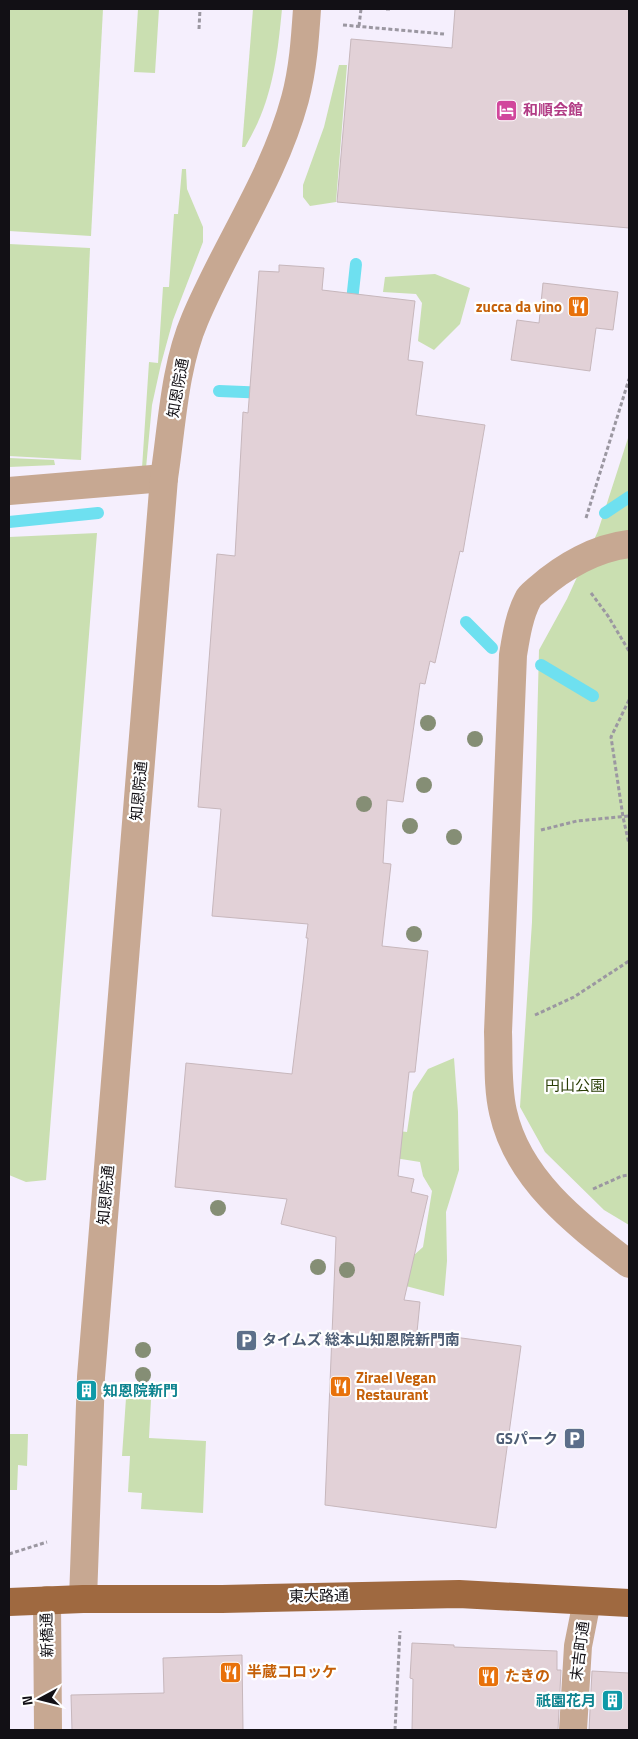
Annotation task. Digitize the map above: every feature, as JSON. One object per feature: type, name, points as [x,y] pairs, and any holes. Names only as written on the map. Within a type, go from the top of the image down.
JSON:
[{"type":"main road","name":"東大路通","points":[[9,1602],[83,1599],[222,1599],[459,1594],[629,1603]]},
{"type":"street","name":"知恩院通","points":[[83,1599],[91,1377],[164,478],[185,346],[194,319],[254,199],[288,122],[301,73],[307,9]]},
{"type":"street","points":[[9,491],[164,478]]},
{"type":"street","points":[[629,544],[604,550],[572,565],[548,580],[528,598],[518,627],[513,656],[498,1032],[499,1073],[503,1112],[512,1140],[523,1163],[541,1187],[559,1205],[629,1264]]},
{"type":"street","name":"新橋通","points":[[46,1600],[48,1730]]},
{"type":"street","name":"末吉町通","points":[[573,1730],[578,1646],[587,1601]]},
{"type":"path","points":[[199,29],[200,9]]},
{"type":"path","points":[[359,26],[361,9]]},
{"type":"path","points":[[341,24],[444,34]]},
{"type":"path","points":[[629,379],[572,565],[608,616],[629,651]]},
{"type":"path","points":[[629,700],[611,737],[629,844]]},
{"type":"path","points":[[506,838],[577,821],[629,816]]},
{"type":"path","points":[[498,1032],[574,996],[629,961]]},
{"type":"path","points":[[9,1554],[47,1542]]},
{"type":"path","points":[[395,1730],[400,1631]]},
{"type":"green space","points":[[9,9],[103,9],[91,236],[9,231]]},
{"type":"green space","points":[[138,9],[159,9],[155,73],[134,72]]},
{"type":"green space","points":[[253,9],[282,9],[272,80],[254,130],[245,147],[242,147]]},
{"type":"green space","points":[[339,65],[347,65],[336,202],[310,206],[303,197],[303,185],[324,127]]},
{"type":"green space","points":[[182,169],[186,169],[187,189],[203,227],[203,242],[173,320],[161,364],[152,405],[146,468],[142,468],[149,362],[158,363],[163,287],[169,287],[174,214],[178,214]]},
{"type":"green space","points":[[9,244],[90,248],[81,460],[9,456]]},
{"type":"green space","points":[[435,274],[470,288],[460,324],[434,350],[418,341],[422,303],[416,294],[383,292],[385,277]]},
{"type":"green space","name":"円山公園","points":[[629,435],[629,1225],[604,1210],[545,1152],[520,1107],[532,922],[539,650],[567,599],[598,531]]},
{"type":"green space","points":[[9,458],[54,460],[55,465],[9,467]]},
{"type":"green space","points":[[97,533],[46,1180],[26,1182],[9,1175],[9,537]]},
{"type":"green space","points":[[454,1058],[458,1112],[459,1170],[446,1212],[447,1261],[444,1296],[402,1285],[413,1256],[423,1247],[432,1191],[423,1176],[420,1162],[306,1144],[335,1124],[407,1132],[413,1092],[428,1069]]},
{"type":"green space","points":[[126,1398],[151,1400],[149,1438],[206,1441],[203,1513],[141,1509],[142,1493],[128,1492],[130,1456],[122,1456]]},
{"type":"green space","points":[[9,1434],[28,1434],[27,1466],[18,1465],[17,1490],[9,1490]]},
{"type":"building","points":[[455,9],[629,9],[629,228],[337,202],[351,39],[452,48]]},
{"type":"building","points":[[279,265],[324,268],[322,290],[415,301],[408,360],[423,362],[416,415],[485,425],[463,552],[460,551],[435,663],[430,661],[425,684],[420,683],[403,802],[387,800],[383,863],[391,864],[382,946],[428,951],[415,1072],[409,1072],[398,1176],[414,1179],[411,1192],[428,1196],[404,1300],[420,1302],[417,1332],[521,1346],[496,1528],[325,1505],[336,1237],[281,1224],[287,1199],[175,1187],[186,1063],[292,1074],[303,983],[308,924],[212,916],[221,809],[198,807],[217,554],[235,556],[243,412],[248,413],[259,271],[279,272]]},
{"type":"building","points":[[543,283],[618,292],[613,330],[596,328],[590,371],[511,360],[517,320],[539,323]]},
{"type":"building","points":[[412,1643],[454,1645],[454,1647],[557,1651],[557,1670],[561,1670],[558,1730],[412,1730],[413,1679],[410,1678]]},
{"type":"building","points":[[242,1655],[243,1730],[72,1730],[71,1695],[164,1693],[163,1658]]},
{"type":"building","name":"祇園花月","points":[[592,1671],[629,1673],[629,1730],[589,1730]]},
{"type":"waterway","points":[[351,310],[356,264]]},
{"type":"waterway","points":[[219,391],[267,393]]},
{"type":"waterway","points":[[605,513],[629,497]]},
{"type":"waterway","points":[[9,522],[98,513]]},
{"type":"waterway","points":[[466,622],[492,648]]},
{"type":"waterway","points":[[541,665],[593,696]]},
{"type":"place","name":"和順会館","points":[[507,110]]},
{"type":"place","name":"zucca da vino","points":[[578,307]]},
{"type":"place","name":"タイムズ 総本山知恩院新門南","points":[[246,1340]]},
{"type":"place","name":"Zirael Vegan Restaurant","points":[[340,1387]]},
{"type":"place","name":"知恩院新門","points":[[87,1391]]},
{"type":"place","name":"GSパーク","points":[[574,1439]]},
{"type":"place","name":"半蔵コロッケ","points":[[231,1672]]},
{"type":"place","name":"たきの","points":[[489,1676]]},
{"type":"place","name":"祇園花月","points":[[612,1701]]}]
